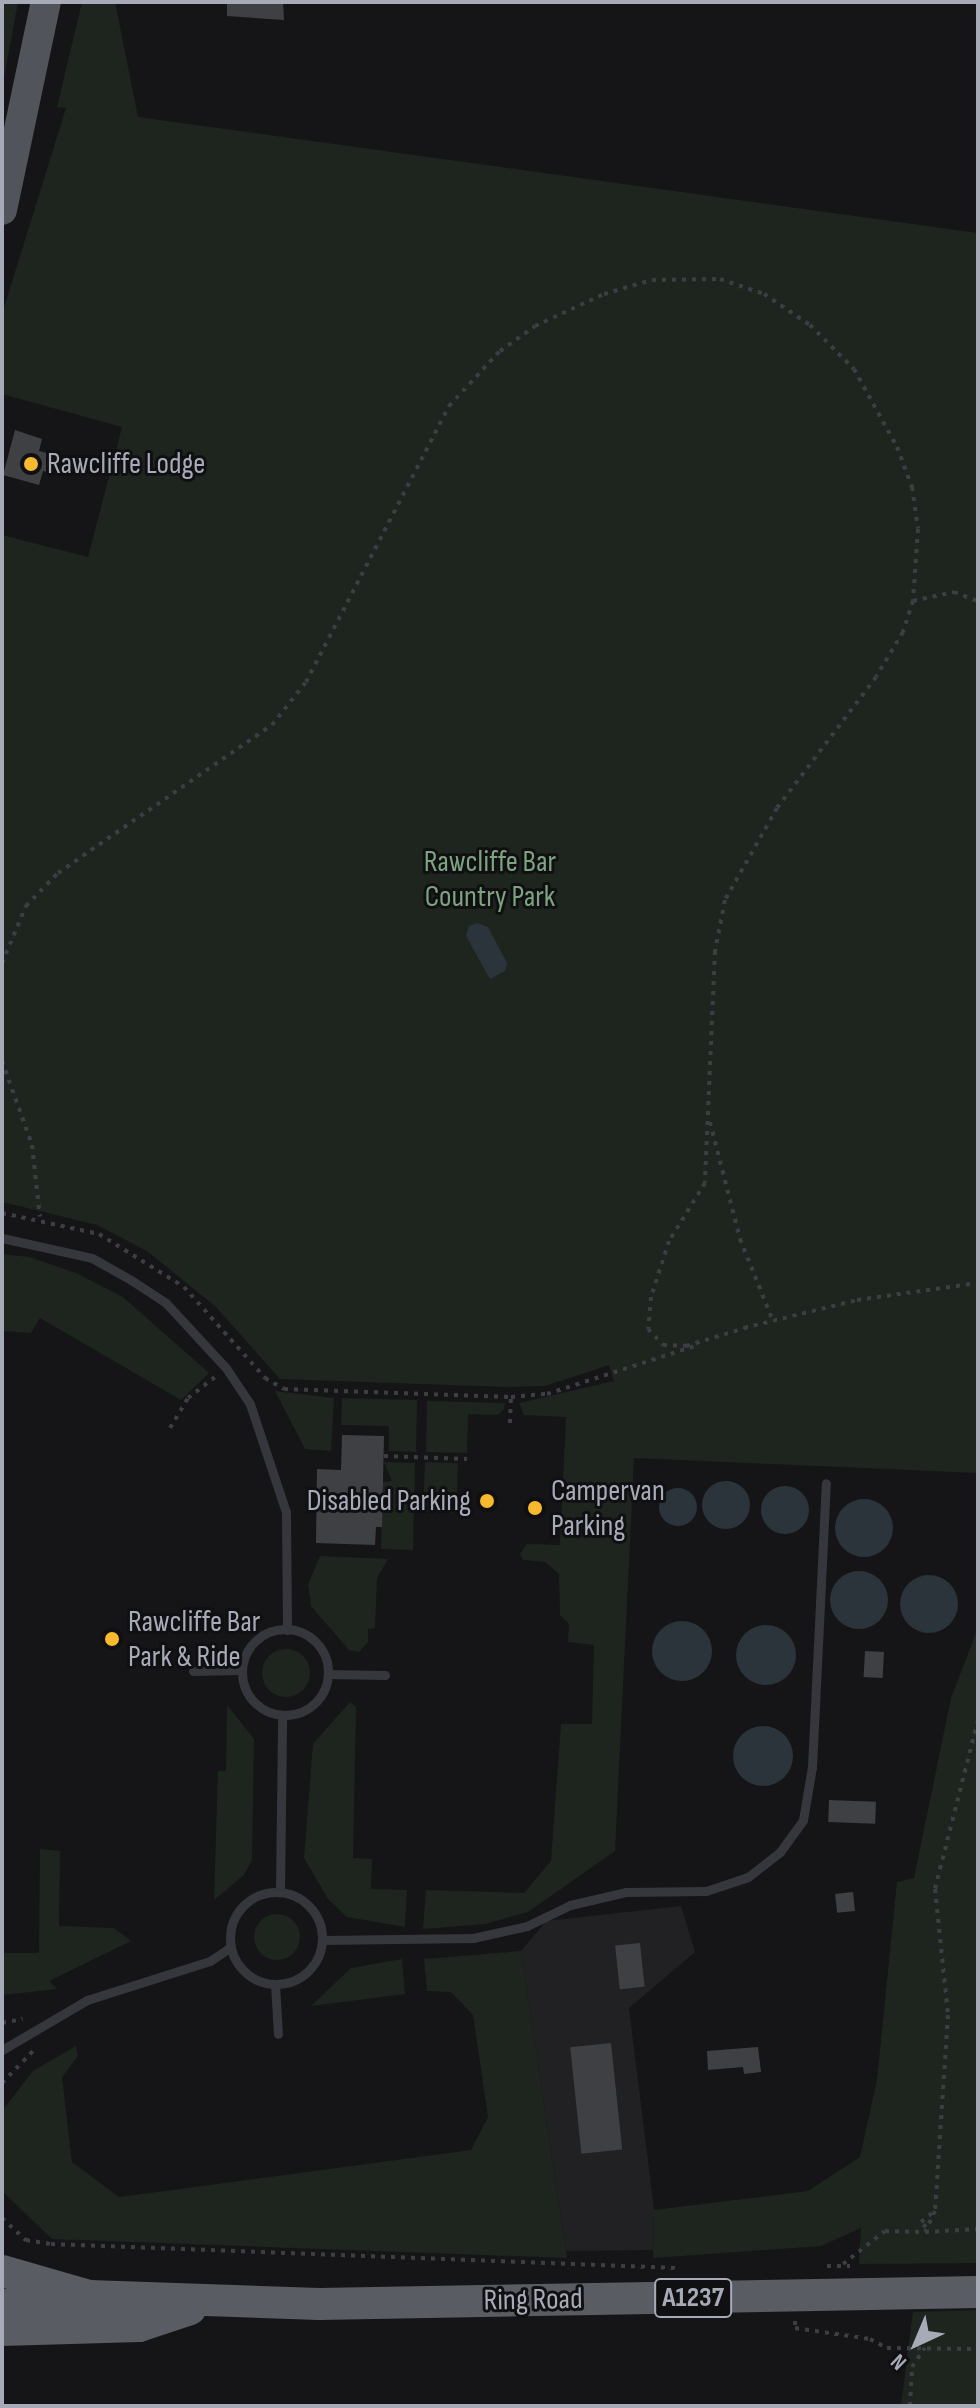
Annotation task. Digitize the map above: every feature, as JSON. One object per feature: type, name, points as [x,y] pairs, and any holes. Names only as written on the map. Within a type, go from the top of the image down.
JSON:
[{"type":"highway","name":"Ring Road","points":[[2,2271],[89,2296],[208,2303],[978,2292]]},
{"type":"highway","name":"Ring Road","points":[[2,2305],[51,2305],[89,2296]]},
{"type":"highway","points":[[2,2330],[139,2326],[208,2303]]},
{"type":"main road","points":[[2,210],[46,2]]},
{"type":"lane","points":[[2,1238],[92,1258],[131,1280],[166,1303],[226,1368],[250,1404],[286,1512],[287,1630]]},
{"type":"lane","points":[[322,1940],[473,1938],[527,1926],[570,1905],[626,1892],[706,1891],[748,1877],[780,1852],[803,1820],[812,1767],[826,1483]]},
{"type":"lane","points":[[287,1630],[317,1643],[328,1674],[326,1688],[309,1708],[282,1716],[261,1708],[250,1697],[241,1670],[258,1638],[287,1630]]},
{"type":"lane","points":[[193,1671],[241,1670]]},
{"type":"lane","points":[[328,1674],[385,1675]]},
{"type":"lane","points":[[280,1891],[282,1716]]},
{"type":"lane","points":[[280,1891],[308,1904],[317,1917],[322,1940],[316,1961],[300,1978],[275,1984],[249,1975],[231,1947],[233,1922],[241,1908],[252,1898],[280,1891]]},
{"type":"lane","points":[[2,2050],[87,2000],[210,1961],[231,1947]]},
{"type":"lane","points":[[275,1984],[278,2034]]},
{"type":"path","points":[[2,963],[26,906],[58,873],[272,725],[306,682],[449,406],[500,351],[535,326],[604,294],[652,280],[720,279],[764,294],[810,325],[854,369],[897,447],[912,487],[918,529],[913,601],[903,632],[876,677],[777,808],[725,900],[715,951],[705,1183],[669,1241],[651,1297],[648,1329],[663,1345],[686,1346],[857,1300],[978,1283]]},
{"type":"path","points":[[913,601],[954,592],[978,601]]},
{"type":"path","points":[[2,1061],[32,1145],[41,1218]]},
{"type":"path","points":[[708,1116],[740,1239],[773,1321]]},
{"type":"path","points":[[170,1428],[188,1398],[246,1354],[265,1378],[284,1389],[511,1397],[547,1394],[613,1375],[745,1328]]},
{"type":"path","points":[[510,1423],[511,1397]]},
{"type":"path","points":[[384,1456],[467,1459]]},
{"type":"path","points":[[926,2229],[921,2222],[935,2211],[948,2015],[935,1889],[978,1720]]},
{"type":"path","points":[[2,2083],[25,2058]]},
{"type":"path","points":[[2,2218],[26,2240],[51,2244],[681,2269]]},
{"type":"path","points":[[843,2265],[885,2231],[978,2229]]},
{"type":"path","points":[[795,2297],[795,2328],[870,2339],[887,2348],[978,2349]]},
{"type":"path","points":[[910,2406],[916,2357],[925,2348]]},
{"type":"shaded area","points":[[477,923],[488,927],[507,963],[505,971],[490,979],[466,936],[469,926]]},
{"type":"shaded area","points":[[726,1481],[743,1488],[750,1505],[743,1522],[726,1529],[709,1522],[702,1505],[709,1488]]},
{"type":"shaded area","points":[[785,1486],[802,1493],[809,1510],[802,1527],[785,1534],[768,1527],[761,1510],[768,1493]]},
{"type":"shaded area","points":[[678,1488],[691,1494],[697,1507],[691,1520],[678,1526],[665,1520],[659,1507],[665,1494]]},
{"type":"shaded area","points":[[864,1499],[885,1507],[893,1528],[885,1549],[864,1557],[843,1549],[835,1528],[843,1507]]},
{"type":"shaded area","points":[[859,1571],[870,1573],[879,1580],[886,1589],[886,1611],[879,1620],[870,1627],[859,1629],[848,1627],[839,1620],[832,1611],[830,1600],[832,1589],[839,1580],[848,1573]]},
{"type":"shaded area","points":[[929,1575],[950,1583],[958,1604],[950,1625],[929,1633],[908,1625],[900,1604],[908,1583]]},
{"type":"shaded area","points":[[682,1621],[703,1630],[712,1651],[703,1672],[682,1681],[661,1672],[652,1651],[661,1630]]},
{"type":"shaded area","points":[[766,1625],[787,1634],[796,1655],[787,1676],[766,1685],[745,1676],[736,1655],[745,1634]]},
{"type":"shaded area","points":[[763,1726],[784,1735],[793,1756],[784,1777],[763,1786],[742,1777],[733,1756],[742,1735]]},
{"type":"shaded area","points":[[681,1906],[695,1952],[629,2008],[654,2210],[653,2250],[566,2251],[521,1951],[546,1921]]},
{"type":"green space","points":[[2,2],[18,2],[2,89]]},
{"type":"green space","name":"Rawcliffe Bar Country Park","points":[[82,2],[115,2],[138,117],[978,233],[978,1473],[634,1458],[615,1851],[528,1912],[485,1924],[423,1929],[426,1890],[524,1893],[551,1861],[561,1724],[592,1724],[594,1645],[568,1642],[569,1624],[560,1615],[559,1574],[545,1562],[523,1560],[520,1554],[527,1544],[560,1545],[566,1417],[524,1415],[519,1403],[614,1381],[609,1365],[545,1386],[280,1379],[215,1306],[147,1251],[97,1225],[2,1202],[2,535],[88,557],[122,427],[2,394],[2,314],[66,108],[57,107]]},
{"type":"green space","points":[[2,1254],[29,1257],[76,1273],[123,1297],[209,1373],[181,1400],[40,1318],[31,1333],[2,1331]]},
{"type":"green space","points":[[275,1391],[334,1398],[331,1451],[305,1449]]},
{"type":"green space","points":[[342,1398],[417,1400],[416,1452],[389,1451],[389,1426],[341,1425]]},
{"type":"green space","points":[[427,1401],[505,1403],[498,1415],[468,1414],[467,1453],[426,1452]]},
{"type":"green space","points":[[384,1462],[415,1463],[413,1550],[381,1549],[383,1482],[392,1481]]},
{"type":"green space","points":[[425,1462],[458,1463],[456,1513],[423,1512]]},
{"type":"green space","points":[[320,1556],[388,1559],[377,1578],[375,1628],[368,1629],[368,1642],[359,1652],[349,1650],[311,1606],[308,1585]]},
{"type":"green space","points":[[978,1628],[978,2263],[859,2264],[861,2228],[821,2246],[653,2258],[654,2210],[808,2191],[860,2157],[877,2080],[897,1882],[914,1878],[951,1698]]},
{"type":"green space","points":[[286,1649],[303,1656],[310,1673],[303,1690],[286,1697],[269,1690],[262,1673],[269,1656]]},
{"type":"green space","points":[[350,1702],[356,1707],[353,1858],[372,1859],[371,1889],[407,1890],[405,1927],[347,1917],[328,1899],[304,1858],[313,1744]]},
{"type":"green space","points":[[227,1705],[254,1739],[252,1860],[244,1875],[214,1900],[218,1771],[226,1771]]},
{"type":"green space","points":[[40,1849],[60,1851],[59,1926],[114,1928],[131,1941],[49,1981],[57,1989],[2,1995],[2,1953],[39,1953]]},
{"type":"green space","points":[[277,1914],[293,1921],[300,1937],[293,1953],[277,1960],[261,1953],[254,1937],[261,1921]]},
{"type":"green space","points":[[521,1951],[567,2258],[52,2239],[2,2191],[2,2111],[33,2071],[76,2046],[78,2056],[62,2077],[72,2162],[119,2197],[471,2150],[488,2117],[473,2015],[451,1992],[427,1991],[424,1959]]},
{"type":"green space","points":[[402,1959],[405,1994],[311,2006],[351,1968]]},
{"type":"green space","points":[[978,2310],[978,2406],[901,2406],[913,2312]]},
{"type":"building","points":[[227,2],[283,2],[284,20],[227,16]]},
{"type":"building","name":"Rawcliffe Lodge","points":[[15,430],[42,439],[39,451],[59,456],[54,474],[43,471],[39,485],[3,475]]},
{"type":"building","points":[[342,1435],[384,1436],[382,1527],[376,1527],[375,1545],[316,1543],[317,1469],[341,1470]]},
{"type":"building","points":[[865,1651],[884,1652],[883,1678],[864,1677]]},
{"type":"building","points":[[829,1800],[876,1802],[875,1824],[828,1822]]},
{"type":"building","points":[[853,1892],[855,1911],[837,1913],[835,1894]]},
{"type":"building","points":[[640,1943],[645,1987],[620,1989],[615,1946]]},
{"type":"building","points":[[611,2043],[622,2149],[581,2154],[570,2047]]},
{"type":"building","points":[[758,2047],[761,2072],[744,2074],[743,2067],[708,2070],[707,2051]]},
{"type":"place","name":"Rawcliffe Lodge","points":[[31,464]]},
{"type":"place","name":"Disabled Parking","points":[[487,1501]]},
{"type":"place","name":"Campervan Parking","points":[[535,1508]]},
{"type":"place","name":"Rawcliffe Bar Park & Ride","points":[[112,1639]]}]
